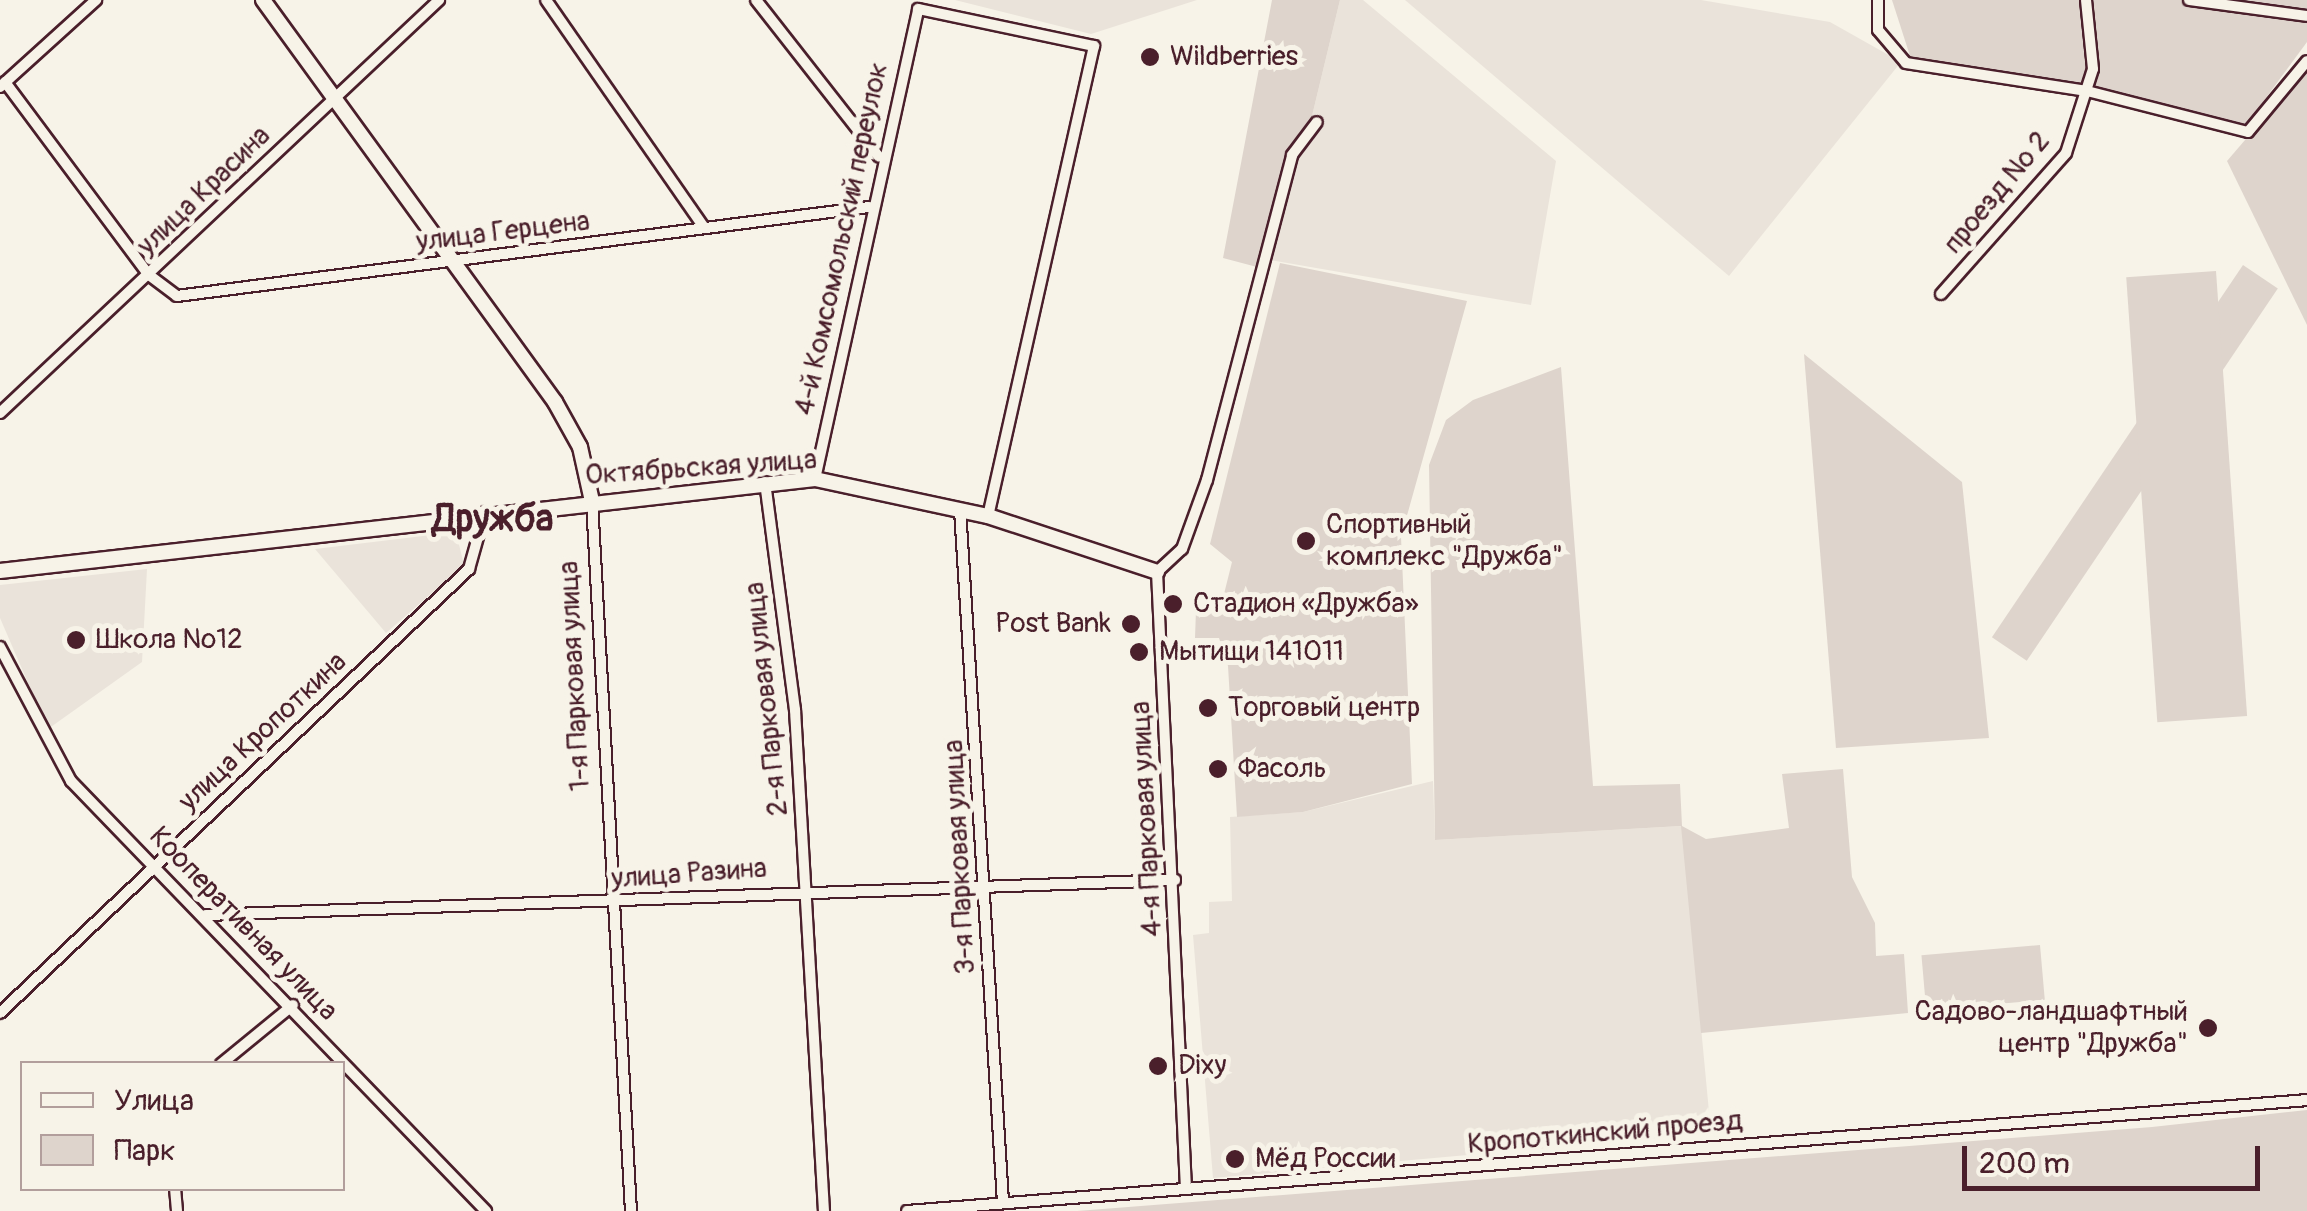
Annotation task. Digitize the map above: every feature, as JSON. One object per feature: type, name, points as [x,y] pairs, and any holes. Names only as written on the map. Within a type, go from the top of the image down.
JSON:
[{"type":"street","points":[[96,0],[3,84],[150,275]]},
{"type":"street","name":"1-я Парковая улица","points":[[263,0],[570,426],[592,502],[631,1211]]},
{"type":"street","name":"улица Красина","points":[[0,414],[438,0]]},
{"type":"street","points":[[546,0],[704,227]]},
{"type":"street","points":[[756,0],[879,157]]},
{"type":"street","points":[[1878,0],[1878,30],[1906,62],[2087,91],[2248,132],[2307,61]]},
{"type":"street","name":"проезд № 2","points":[[1940,294],[2066,153],[2087,91],[2086,0]]},
{"type":"street","points":[[2189,0],[2307,16]]},
{"type":"street","name":"4-й Комсомольский переулок","points":[[816,480],[879,157],[918,9],[1094,46],[988,516]]},
{"type":"street","points":[[1157,572],[1182,549],[1207,480],[1292,155],[1317,122]]},
{"type":"street","name":"улица Герцена","points":[[150,275],[187,296],[869,208]]},
{"type":"street","name":"Октябрьская улица","points":[[0,571],[485,512],[816,480],[988,516],[1157,572]]},
{"type":"street","name":"2-я Парковая улица","points":[[765,482],[796,710],[824,1211]]},
{"type":"street","name":"3-я Парковая улица","points":[[960,509],[1003,1203]]},
{"type":"street","name":"улица Кропоткина","points":[[0,1013],[153,863],[469,569],[485,512]]},
{"type":"street","name":"4-я Парковая улица","points":[[1157,572],[1175,880],[1186,1189]]},
{"type":"street","name":"Кооперативная улица","points":[[0,647],[71,781],[293,1005],[486,1211]]},
{"type":"street","name":"улица Разина","points":[[206,915],[611,902],[806,889],[1175,880]]},
{"type":"street","points":[[226,1061],[293,1005]]},
{"type":"street","name":"Кропоткинский проезд","points":[[907,1211],[2307,1100]]},
{"type":"shaded area","points":[[955,0],[1197,0],[1091,34]]},
{"type":"shaded area","points":[[1340,0],[1363,0],[1556,161],[1531,305],[1259,258],[1288,153],[1312,116]]},
{"type":"shaded area","points":[[1405,0],[1701,0],[1830,22],[1901,62],[1729,276]]},
{"type":"shaded area","points":[[456,532],[464,565],[386,633],[315,549]]},
{"type":"shaded area","name":"Школа №12","points":[[147,569],[142,662],[48,729],[0,618],[0,585]]},
{"type":"shaded area","points":[[1433,781],[1435,840],[1682,826],[1711,1133],[1213,1178],[1193,935],[1209,933],[1209,902],[1232,901],[1230,817],[1303,812]]},
{"type":"green space","points":[[1272,0],[1340,0],[1312,116],[1288,153],[1257,267],[1223,258]]},
{"type":"green space","points":[[1892,0],[2307,0],[2307,42],[2246,125],[2236,125],[1911,59]]},
{"type":"green space","points":[[2307,68],[2307,325],[2227,161]]},
{"type":"green space","name":"Спортивный комплекс \"Дружба\"","points":[[1280,263],[1467,301],[1401,537],[1412,784],[1303,812],[1237,817],[1228,666],[1219,638],[1195,638],[1196,610],[1222,602],[1232,562],[1210,544]]},
{"type":"green space","points":[[2243,265],[2278,288],[2027,661],[1992,637]]},
{"type":"green space","points":[[2216,271],[2247,716],[2157,722],[2126,277]]},
{"type":"green space","points":[[1804,354],[1962,482],[1989,738],[1836,748]]},
{"type":"green space","points":[[1561,367],[1593,786],[1680,784],[1682,826],[1706,839],[1789,828],[1782,774],[1843,769],[1852,877],[1875,923],[1876,956],[1904,954],[1908,1013],[1701,1033],[1681,826],[1435,840],[1429,465],[1446,420],[1473,400]]},
{"type":"green space","points":[[2040,945],[2045,1000],[1926,1010],[1921,955]]},
{"type":"green space","points":[[2307,1110],[2307,1211],[1077,1211],[2152,1127]]},
{"type":"place","name":"Wildberries","points":[[1150,57]]},
{"type":"place","name":"Спортивный комплекс \"Дружба\"","points":[[1306,541]]},
{"type":"place","name":"Стадион «Дружба»","points":[[1173,604]]},
{"type":"place","name":"Post Bank","points":[[1131,624]]},
{"type":"place","name":"Школа №12","points":[[76,640]]},
{"type":"place","name":"Мытищи 141011","points":[[1139,652]]},
{"type":"place","name":"Торговый центр","points":[[1208,708]]},
{"type":"place","name":"Фасоль","points":[[1218,769]]},
{"type":"place","name":"Садово-ландшафтный центр \"Дружба\"","points":[[2208,1028]]},
{"type":"place","name":"Dixy","points":[[1158,1066]]},
{"type":"place","name":"Мёд России","points":[[1235,1159]]},
{"type":"district","name":"Дружба","points":[[493,520]]}]
